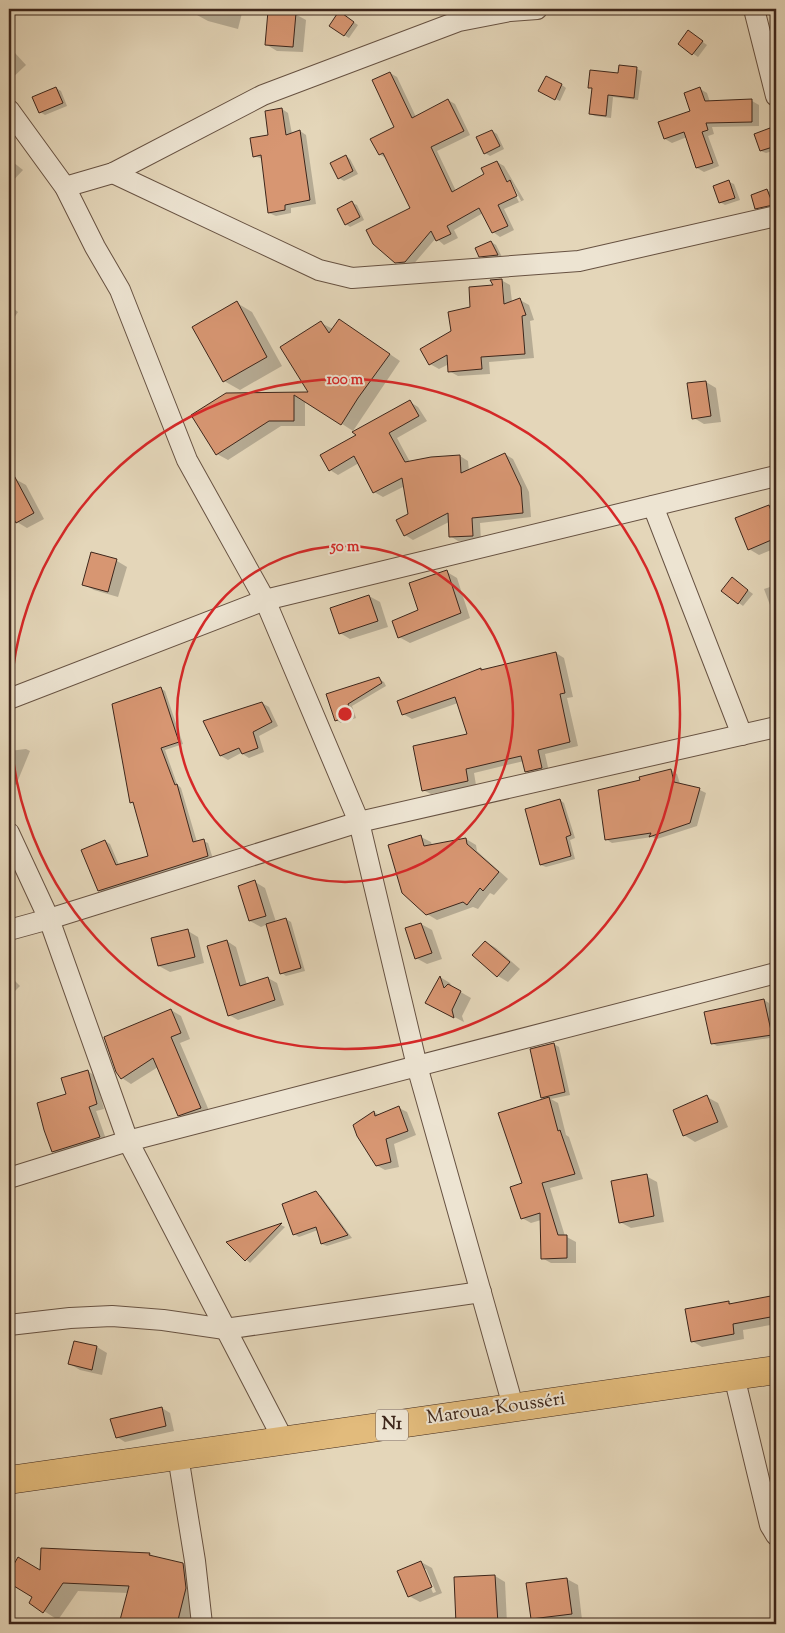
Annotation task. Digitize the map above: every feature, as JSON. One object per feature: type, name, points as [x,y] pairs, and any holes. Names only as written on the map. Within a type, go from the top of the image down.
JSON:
[{"type":"highway","name":"Maroua-Kousséri","points":[[9,1480],[513,1406],[776,1370]]},
{"type":"street","points":[[64,187],[112,173],[262,95],[459,21],[510,11],[537,9]]},
{"type":"street","points":[[754,9],[776,96]]},
{"type":"street","points":[[9,110],[64,187],[120,290],[187,460],[265,600],[359,822],[417,1066],[513,1406]]},
{"type":"street","points":[[112,173],[318,270],[352,278],[579,261],[776,216]]},
{"type":"street","points":[[9,699],[265,600],[776,476]]},
{"type":"street","points":[[653,506],[742,735]]},
{"type":"street","points":[[9,930],[359,822],[776,727]]},
{"type":"street","points":[[9,833],[49,919],[128,1141],[284,1441]]},
{"type":"street","points":[[9,1178],[128,1141],[776,973]]},
{"type":"street","points":[[9,1325],[70,1318],[112,1316],[225,1328],[481,1292]]},
{"type":"street","points":[[734,1376],[770,1525],[776,1535]]},
{"type":"street","points":[[178,1456],[195,1561],[202,1624]]},
{"type":"building","points":[[268,11],[296,13],[293,47],[265,45]]},
{"type":"building","points":[[339,11],[354,22],[344,36],[329,26]]},
{"type":"building","points":[[688,30],[703,41],[692,55],[678,44]]},
{"type":"building","points":[[619,65],[637,67],[634,98],[608,95],[606,116],[589,114],[592,88],[588,88],[590,70],[618,73]]},
{"type":"building","points":[[390,72],[412,118],[448,99],[464,131],[431,147],[452,192],[484,174],[481,168],[497,161],[507,182],[510,180],[517,196],[498,205],[508,226],[492,233],[479,208],[447,226],[451,234],[436,241],[431,231],[405,262],[395,263],[373,244],[366,230],[410,208],[383,153],[379,155],[370,139],[394,127],[372,80]]},
{"type":"building","points":[[546,76],[562,84],[555,100],[538,91]]},
{"type":"building","points":[[56,87],[63,103],[39,113],[32,97]]},
{"type":"building","points":[[700,87],[705,101],[752,99],[752,122],[706,123],[708,130],[702,132],[713,163],[696,168],[684,132],[664,139],[658,122],[690,111],[684,93]]},
{"type":"building","points":[[282,108],[286,135],[300,130],[310,200],[285,205],[285,210],[268,213],[261,155],[253,157],[250,138],[268,135],[265,111]]},
{"type":"building","points":[[770,128],[776,146],[760,151],[754,134]]},
{"type":"building","points":[[492,130],[500,146],[484,154],[476,137]]},
{"type":"building","points":[[346,155],[353,171],[338,179],[330,163]]},
{"type":"building","points":[[729,180],[735,198],[719,203],[713,186]]},
{"type":"building","points":[[767,189],[773,205],[755,209],[751,195]]},
{"type":"building","points":[[352,201],[360,217],[345,225],[337,209]]},
{"type":"building","points":[[491,241],[498,255],[479,257],[475,248]]},
{"type":"building","points":[[502,279],[504,304],[520,298],[526,315],[522,316],[525,354],[481,357],[482,369],[448,372],[447,355],[429,365],[420,349],[451,331],[448,312],[470,307],[469,287],[493,285],[490,280]]},
{"type":"building","points":[[237,301],[267,357],[223,382],[192,327]]},
{"type":"building","points":[[339,319],[390,354],[341,425],[294,395],[294,421],[269,421],[216,455],[191,415],[226,393],[308,392],[280,347],[321,321],[329,333]]},
{"type":"building","points":[[706,381],[711,416],[692,419],[687,383]]},
{"type":"building","points":[[410,400],[419,416],[389,433],[405,462],[431,457],[460,455],[461,473],[505,453],[521,487],[523,513],[472,518],[473,536],[449,537],[448,513],[404,536],[396,520],[408,514],[402,478],[373,493],[354,456],[329,471],[320,455],[356,435],[352,432]]},
{"type":"building","points":[[9,466],[34,513],[16,523],[9,510]]},
{"type":"building","points":[[769,505],[776,524],[776,538],[748,550],[735,518]]},
{"type":"building","points":[[91,552],[117,559],[108,592],[82,585]]},
{"type":"building","points":[[447,570],[461,613],[398,638],[392,621],[418,610],[409,583]]},
{"type":"building","points":[[732,577],[748,590],[738,604],[721,591]]},
{"type":"building","points":[[369,595],[378,621],[339,634],[330,608]]},
{"type":"building","points":[[556,652],[565,693],[560,694],[570,742],[538,750],[542,768],[525,772],[521,756],[466,769],[468,781],[422,791],[413,746],[467,734],[455,697],[402,715],[397,701],[481,668],[481,670]]},
{"type":"building","points":[[379,677],[382,683],[348,704],[352,715],[335,721],[326,694]]},
{"type":"building","points":[[161,687],[179,742],[161,748],[175,785],[177,784],[193,842],[204,839],[208,856],[98,891],[81,850],[105,840],[116,865],[148,856],[133,802],[130,803],[112,704]]},
{"type":"building","points":[[262,702],[272,722],[253,732],[258,748],[242,754],[239,748],[220,756],[203,721]]},
{"type":"building","points":[[671,769],[674,782],[700,788],[690,823],[649,837],[651,833],[605,840],[598,790],[640,780],[639,777]]},
{"type":"building","points":[[560,799],[571,835],[566,837],[571,856],[540,865],[525,809]]},
{"type":"building","points":[[421,835],[424,846],[466,838],[467,844],[499,872],[483,891],[480,888],[467,905],[463,902],[426,915],[402,893],[388,845]]},
{"type":"building","points":[[255,880],[266,916],[249,921],[238,886]]},
{"type":"building","points":[[286,918],[301,968],[280,974],[266,924]]},
{"type":"building","points":[[421,923],[432,953],[415,959],[405,928]]},
{"type":"building","points":[[188,929],[195,957],[158,966],[151,938]]},
{"type":"building","points":[[227,940],[240,986],[268,977],[275,1000],[228,1016],[207,946]]},
{"type":"building","points":[[485,941],[510,962],[497,977],[472,955]]},
{"type":"building","points":[[440,976],[444,988],[448,984],[461,991],[452,1010],[454,1018],[425,1003]]},
{"type":"building","points":[[764,999],[772,1035],[711,1044],[704,1012]]},
{"type":"building","points":[[171,1009],[181,1033],[171,1037],[201,1108],[178,1116],[153,1058],[121,1079],[116,1072],[104,1037]]},
{"type":"building","points":[[554,1043],[565,1092],[541,1098],[530,1049]]},
{"type":"building","points":[[88,1070],[97,1104],[89,1107],[100,1137],[52,1152],[37,1103],[66,1094],[61,1078]]},
{"type":"building","points":[[707,1095],[718,1122],[683,1136],[673,1110]]},
{"type":"building","points":[[549,1097],[558,1131],[560,1130],[575,1174],[542,1183],[558,1235],[567,1235],[567,1258],[541,1259],[540,1213],[521,1219],[510,1187],[522,1183],[498,1113]]},
{"type":"building","points":[[399,1106],[408,1131],[386,1139],[391,1162],[376,1166],[357,1136],[353,1125],[374,1111],[375,1116]]},
{"type":"building","points":[[647,1174],[654,1216],[619,1223],[611,1181]]},
{"type":"building","points":[[316,1191],[348,1235],[321,1244],[316,1227],[293,1235],[282,1204]]},
{"type":"building","points":[[282,1223],[245,1261],[226,1242]]},
{"type":"building","points":[[776,1295],[776,1316],[733,1324],[734,1334],[691,1342],[685,1309],[729,1301],[729,1304]]},
{"type":"building","points":[[74,1341],[97,1346],[92,1370],[68,1364]]},
{"type":"building","points":[[162,1407],[166,1426],[116,1438],[110,1419]]},
{"type":"building","points":[[41,1548],[150,1553],[149,1555],[183,1563],[186,1588],[177,1624],[136,1624],[120,1620],[129,1586],[63,1583],[43,1613],[29,1603],[32,1597],[9,1583],[9,1573],[18,1557],[40,1570]]},
{"type":"building","points":[[421,1561],[432,1587],[408,1597],[397,1571]]},
{"type":"building","points":[[495,1575],[498,1624],[456,1624],[454,1577]]},
{"type":"building","points":[[567,1578],[572,1614],[531,1619],[526,1583]]}]
